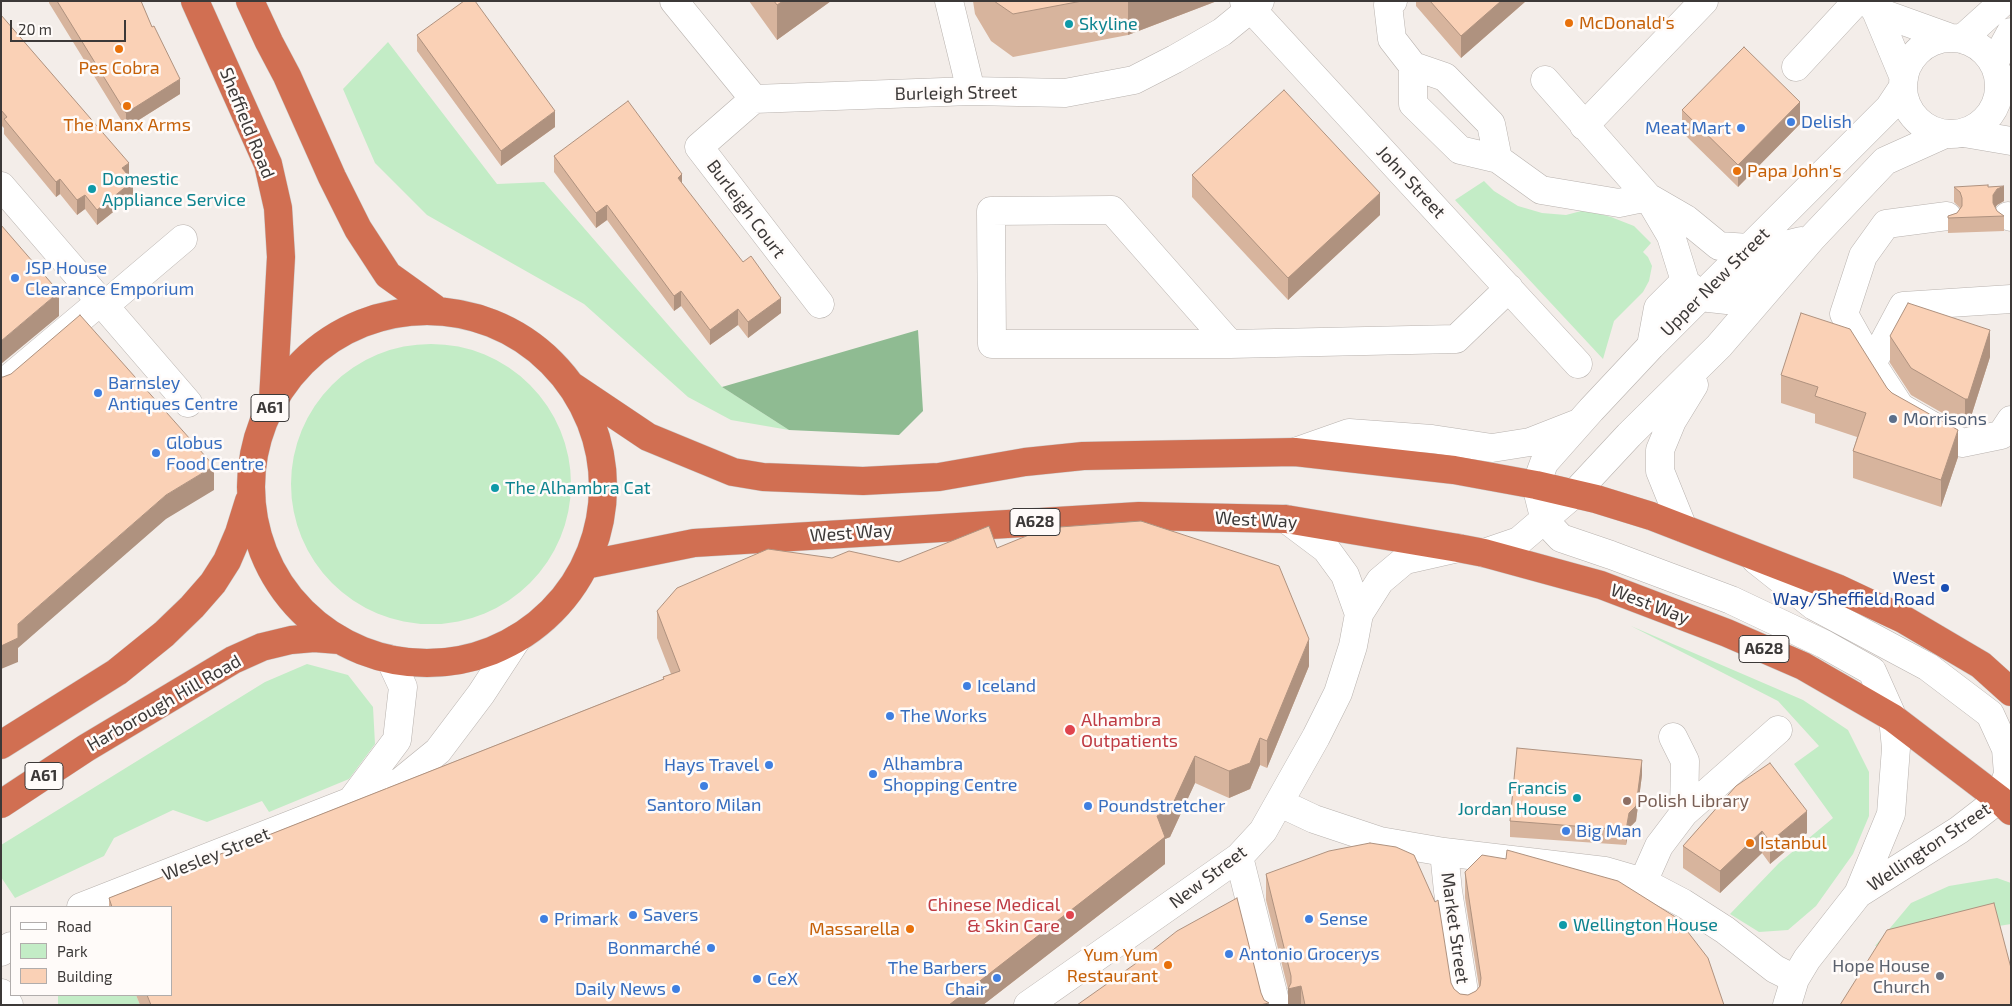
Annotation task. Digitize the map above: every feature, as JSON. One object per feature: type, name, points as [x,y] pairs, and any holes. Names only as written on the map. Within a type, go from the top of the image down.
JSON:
[{"type":"highway","name":"Sheffield Road","points":[[195,1],[268,164],[278,208],[281,257],[273,400]]},
{"type":"highway","name":"A61","points":[[250,1],[358,230],[388,275],[434,308]]},
{"type":"highway","name":"A61","points":[[1,745],[117,672],[164,634],[192,608],[212,583],[240,533],[250,495],[255,446],[273,400],[302,362],[340,333],[384,316],[434,308],[472,316],[511,332],[544,355],[572,386],[593,426],[603,469],[602,514],[585,565],[571,589],[546,617],[517,639],[477,656],[434,663],[390,659],[364,651],[340,640],[304,613],[276,578],[258,538],[250,495]]},
{"type":"highway","points":[[572,386],[648,437],[733,472],[763,477],[863,481],[939,477],[1025,462],[1083,456],[1296,452],[1454,470],[1575,493],[1683,528],[1837,588],[1903,619],[1981,665],[2011,692]]},
{"type":"highway","name":"West Way","points":[[585,565],[694,543],[1139,516],[1286,519],[1458,548],[1484,553],[1601,585],[1727,633],[1803,666],[1893,718],[2005,805]]},
{"type":"highway","name":"Harborough Hill Road","points":[[1,804],[86,748],[233,660],[262,646],[291,640],[314,638],[340,640]]},
{"type":"street","points":[[674,1],[754,99]]},
{"type":"street","points":[[949,1],[971,91]]},
{"type":"street","points":[[1393,1],[1388,5],[1392,39],[1414,66],[1445,77],[1491,124],[1498,159]]},
{"type":"street","points":[[1584,126],[1704,1]]},
{"type":"street","name":"Upper New Street","points":[[1536,485],[1544,463],[1651,346],[1693,289],[1749,248],[1889,108],[1903,82],[1910,61],[1922,47],[1930,42],[1955,38],[2004,1]]},
{"type":"street","name":"Burleigh Street","points":[[754,99],[971,91],[1065,93],[1134,80],[1222,32],[1252,4]]},
{"type":"street","name":"John Street","points":[[1252,4],[1578,364]]},
{"type":"street","points":[[1867,5],[1955,38],[1975,43],[1986,52],[2001,72]]},
{"type":"street","points":[[1796,66],[1867,5]]},
{"type":"street","points":[[1867,5],[1903,82],[1905,100],[1911,112],[1920,123],[1932,130],[2011,141]]},
{"type":"street","points":[[1484,553],[1519,541],[1545,521],[1575,493],[1629,435],[1718,346],[1812,238],[1885,161],[1954,133],[1978,126],[1989,116],[1997,103],[2001,72],[2011,32]]},
{"type":"street","points":[[1414,66],[1413,104],[1460,150],[1498,159],[1541,190],[1619,203],[1648,197],[1686,219],[1719,246],[1749,248]]},
{"type":"street","points":[[1545,80],[1648,197],[1671,236],[1693,289],[1727,300],[1781,246],[1812,238]]},
{"type":"street","name":"Burleigh Court","points":[[754,99],[699,147],[820,304]]},
{"type":"street","points":[[1,186],[188,403]]},
{"type":"street","points":[[1230,344],[1112,210],[991,211],[992,344],[1230,344],[1456,339],[1509,288]]},
{"type":"street","points":[[1947,216],[1886,224],[1863,256],[1844,314],[1872,364],[1900,407],[1962,443],[2001,435],[2011,420]]},
{"type":"street","points":[[1,385],[183,240]]},
{"type":"street","points":[[1872,364],[1903,306],[2011,299]]},
{"type":"street","points":[[1683,528],[1660,471],[1660,450],[1672,421],[1718,346]]},
{"type":"street","points":[[1296,452],[1349,433],[1432,439],[1492,448],[1530,442],[1580,422]]},
{"type":"street","points":[[1536,485],[1545,521]]},
{"type":"street","name":"New Street","points":[[1286,519],[1326,549],[1345,574],[1359,614]]},
{"type":"street","name":"West Way","points":[[1545,521],[1561,538],[1730,600],[1824,644],[1872,671],[1893,718]]},
{"type":"street","name":"New Street","points":[[1032,1003],[1239,857],[1263,831],[1280,803],[1338,693],[1353,646],[1359,614],[1380,581],[1405,560],[1458,548]]},
{"type":"street","points":[[1750,555],[1814,606],[1928,667],[1990,714],[2006,749],[2008,774],[2005,805]]},
{"type":"street","name":"Wesley Street","points":[[84,906],[400,782],[438,751],[481,694],[517,639]]},
{"type":"street","points":[[352,800],[398,740],[403,687],[390,659]]},
{"type":"street","name":"Wellington Street","points":[[1787,1005],[1795,979],[1819,942],[1858,894],[1891,814],[1896,748],[1893,718]]},
{"type":"street","points":[[1643,882],[1659,846],[1684,813],[1778,730]]},
{"type":"street","points":[[1673,737],[1685,761],[1684,813]]},
{"type":"street","points":[[1280,803],[1314,819],[1380,841],[1444,852],[1605,871],[1643,882],[1683,903],[1725,930],[1775,969],[1795,979]]},
{"type":"street","name":"Wellington Street","points":[[1858,894],[1959,830],[2005,805]]},
{"type":"street","name":"Market Street","points":[[1444,852],[1448,891],[1466,1005]]},
{"type":"street","points":[[1239,857],[1276,1005]]},
{"type":"street","points":[[1,993],[9,1005]]},
{"type":"green space","points":[[388,42],[497,184],[544,182],[722,387],[789,430],[731,420],[688,397],[584,304],[427,215],[375,163],[343,89]]},
{"type":"green space","points":[[1484,181],[1494,191],[1518,206],[1542,213],[1566,215],[1585,210],[1611,217],[1634,226],[1651,243],[1643,252],[1648,257],[1652,266],[1649,281],[1643,292],[1614,321],[1603,359],[1455,200]]},
{"type":"green space","points":[[918,330],[923,411],[899,435],[789,430],[722,387]]},
{"type":"green space","points":[[445,344],[485,354],[497,360],[520,376],[539,395],[548,406],[561,430],[569,457],[571,484],[569,511],[561,538],[548,562],[530,583],[509,601],[485,614],[445,624],[417,624],[377,614],[353,601],[332,583],[314,562],[301,538],[293,511],[291,470],[301,430],[314,406],[332,385],[353,367],[377,354],[404,346]]},
{"type":"green space","points":[[1631,626],[1803,700],[1848,730],[1869,772],[1869,816],[1853,854],[1816,906],[1788,930],[1759,932],[1730,914],[1779,863],[1833,818],[1794,764],[1819,746],[1778,701]]},
{"type":"green space","points":[[307,664],[348,675],[373,707],[375,744],[349,779],[269,812],[262,801],[207,822],[173,810],[114,838],[104,856],[15,898],[1,877],[1,845],[265,682]]},
{"type":"green space","points":[[1997,878],[2011,883],[2011,924],[1875,946],[1911,903],[1949,886]]},
{"type":"green space","points":[[58,996],[136,996],[140,1005],[58,1005]]},
{"type":"building","points":[[57,1],[141,1],[152,27],[154,26],[180,79],[126,113]]},
{"type":"building","points":[[464,1],[475,1],[555,111],[501,151],[417,35]]},
{"type":"building","points":[[774,1],[783,1],[777,5]]},
{"type":"building","points":[[994,1],[1082,1],[1013,14]]},
{"type":"building","points":[[1430,1],[1501,1],[1461,36]]},
{"type":"building","points":[[1,15],[129,163],[122,168],[133,181],[97,210],[85,195],[77,200],[60,179],[56,182],[4,119],[7,117],[1,110]]},
{"type":"building","name":"Meat Mart","points":[[1744,47],[1800,102],[1738,165],[1682,110]]},
{"type":"building","points":[[1284,90],[1380,193],[1288,278],[1192,175]]},
{"type":"building","points":[[628,101],[682,174],[678,178],[743,262],[751,256],[781,298],[748,322],[738,309],[710,330],[681,291],[674,296],[607,205],[596,213],[554,156]]},
{"type":"building","points":[[1988,185],[1988,187],[2004,186],[1997,189],[1993,195],[1993,203],[1997,211],[2004,216],[1948,218],[1948,216],[1957,213],[1962,206],[1960,192],[1954,187]]},
{"type":"building","name":"JSP House Clearance Emporium","points":[[1,225],[59,292],[1,341]]},
{"type":"building","points":[[1908,303],[1990,330],[1968,399],[1911,368],[1890,336]]},
{"type":"building","points":[[1801,313],[1850,329],[1892,393],[1958,430],[1941,480],[1853,451],[1866,413],[1815,396],[1818,387],[1781,375]]},
{"type":"building","points":[[80,315],[214,466],[166,495],[18,624],[18,638],[1,646],[1,377],[11,374]]},
{"type":"building","name":"Alhambra Shopping Centre","points":[[1141,521],[1279,566],[1309,639],[1267,741],[1260,738],[1250,763],[1229,771],[1195,756],[1170,810],[1157,816],[1165,837],[949,1005],[151,1005],[147,996],[172,996],[172,906],[112,906],[109,898],[664,679],[663,677],[680,671],[657,611],[677,588],[768,549],[832,558],[849,551],[899,562],[989,526],[997,548],[1046,528]]},
{"type":"building","name":"Francis Jordan House","points":[[1517,748],[1642,760],[1636,806],[1629,813],[1626,830],[1510,821]]},
{"type":"building","points":[[1770,763],[1807,811],[1770,842],[1762,831],[1720,871],[1683,846],[1736,786]]},
{"type":"building","points":[[1370,843],[1396,847],[1414,855],[1435,902],[1438,900],[1451,983],[1460,994],[1468,995],[1476,991],[1480,986],[1481,978],[1465,872],[1482,855],[1506,859],[1507,850],[1618,881],[1677,918],[1708,958],[1724,1005],[1305,1005],[1301,986],[1288,989],[1291,983],[1291,976],[1266,874],[1329,851]]},
{"type":"building","points":[[1237,898],[1261,993],[1264,1000],[1269,1003],[1260,1005],[1077,1005],[1135,964],[1177,931]]},
{"type":"building","name":"Hope House Church","points":[[1994,903],[2011,968],[2011,1005],[1840,1005],[1887,930]]},
{"type":"place","name":"McDonald's","points":[[1569,23]]},
{"type":"place","name":"Skyline","points":[[1069,24]]},
{"type":"place","name":"Pes Cobra","points":[[119,49]]},
{"type":"place","name":"The Manx Arms","points":[[127,106]]},
{"type":"place","name":"Delish","points":[[1791,122]]},
{"type":"place","name":"Meat Mart","points":[[1741,128]]},
{"type":"place","name":"Papa John's","points":[[1737,171]]},
{"type":"place","name":"Domestic Appliance Service","points":[[92,189]]},
{"type":"place","name":"JSP House Clearance Emporium","points":[[15,278]]},
{"type":"place","name":"Barnsley Antiques Centre","points":[[98,393]]},
{"type":"place","name":"Morrisons","points":[[1893,419]]},
{"type":"place","name":"Globus Food Centre","points":[[156,453]]},
{"type":"place","name":"The Alhambra Cat","points":[[495,488]]},
{"type":"place","name":"West Way/Sheffield Road","points":[[1945,588]]},
{"type":"place","name":"Iceland","points":[[967,686]]},
{"type":"place","name":"The Works","points":[[890,716]]},
{"type":"place","name":"Alhambra Outpatients","points":[[1070,730]]},
{"type":"place","name":"Hays Travel","points":[[769,765]]},
{"type":"place","name":"Alhambra Shopping Centre","points":[[873,774]]},
{"type":"place","name":"Santoro Milan","points":[[704,786]]},
{"type":"place","name":"Francis Jordan House","points":[[1577,798]]},
{"type":"place","name":"Polish Library","points":[[1627,801]]},
{"type":"place","name":"Poundstretcher","points":[[1088,806]]},
{"type":"place","name":"Big Man","points":[[1566,831]]},
{"type":"place","name":"Istanbul","points":[[1750,843]]},
{"type":"place","name":"Savers","points":[[633,915]]},
{"type":"place","name":"Chinese Medical & Skin Care","points":[[1070,915]]},
{"type":"place","name":"Primark","points":[[544,919]]},
{"type":"place","name":"Sense","points":[[1309,919]]},
{"type":"place","name":"Wellington House","points":[[1563,925]]},
{"type":"place","name":"Massarella","points":[[910,929]]},
{"type":"place","name":"Bonmarché","points":[[711,948]]},
{"type":"place","name":"Antonio Grocerys","points":[[1229,954]]},
{"type":"place","name":"Yum Yum Restaurant","points":[[1168,965]]},
{"type":"place","name":"Hope House Church","points":[[1940,976]]},
{"type":"place","name":"The Barbers Chair","points":[[997,978]]},
{"type":"place","name":"CeX","points":[[757,979]]},
{"type":"place","name":"Daily News","points":[[676,989]]}]
